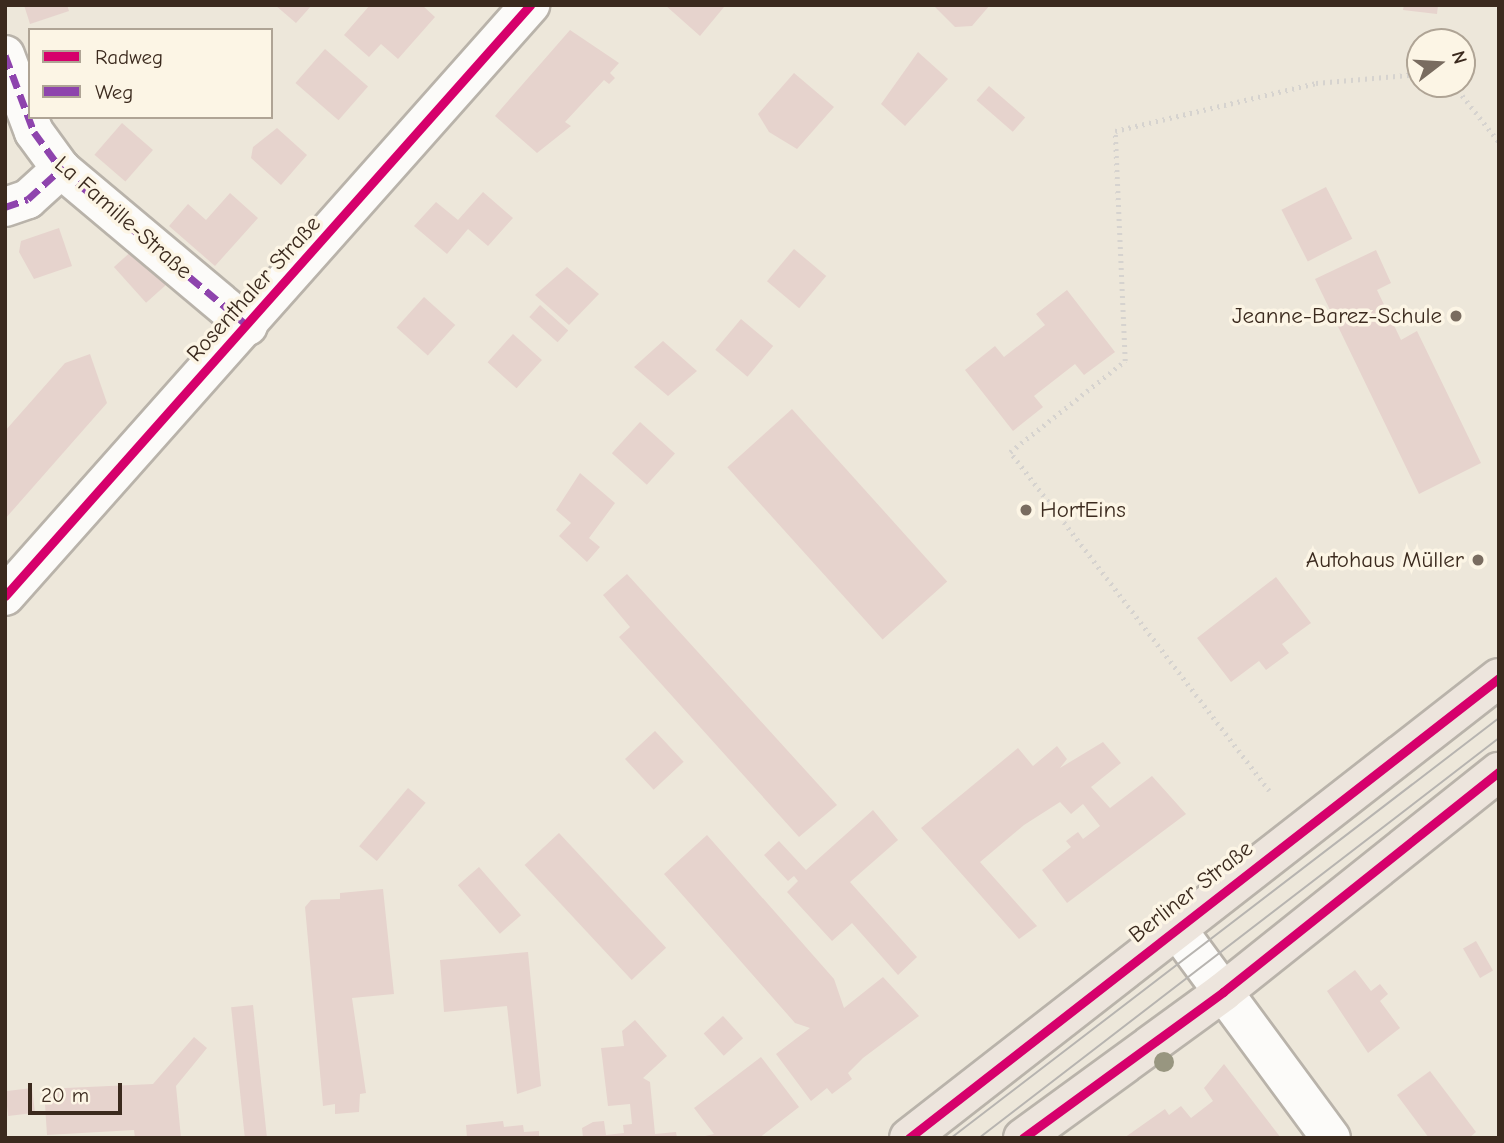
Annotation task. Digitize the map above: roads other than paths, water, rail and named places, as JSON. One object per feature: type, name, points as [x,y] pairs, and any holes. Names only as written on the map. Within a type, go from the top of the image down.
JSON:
[{"type":"main road","name":"Berliner Straße","points":[[909,1138],[1499,678]]},
{"type":"main road","points":[[1023,1138],[1223,992],[1499,772]]},
{"type":"street","name":"Rosenthaler Straße","points":[[5,596],[248,326],[530,5]]},
{"type":"street","name":"La Famille-Straße","points":[[5,55],[28,116]]},
{"type":"street","name":"La Famille-Straße","points":[[29,119],[34,132],[61,169],[248,326]]},
{"type":"street","points":[[5,207],[28,199],[61,169]]},
{"type":"street","points":[[1176,929],[1331,1138]]},
{"type":"tram line","points":[[951,1138],[1499,718]]},
{"type":"tram line","points":[[979,1138],[1499,738]]},
{"type":"place","name":"Jeanne-Barez-Schule","points":[[1456,316]]},
{"type":"place","name":"HortEins","points":[[1026,510]]},
{"type":"place","name":"Autohaus Müller","points":[[1478,560]]}]
